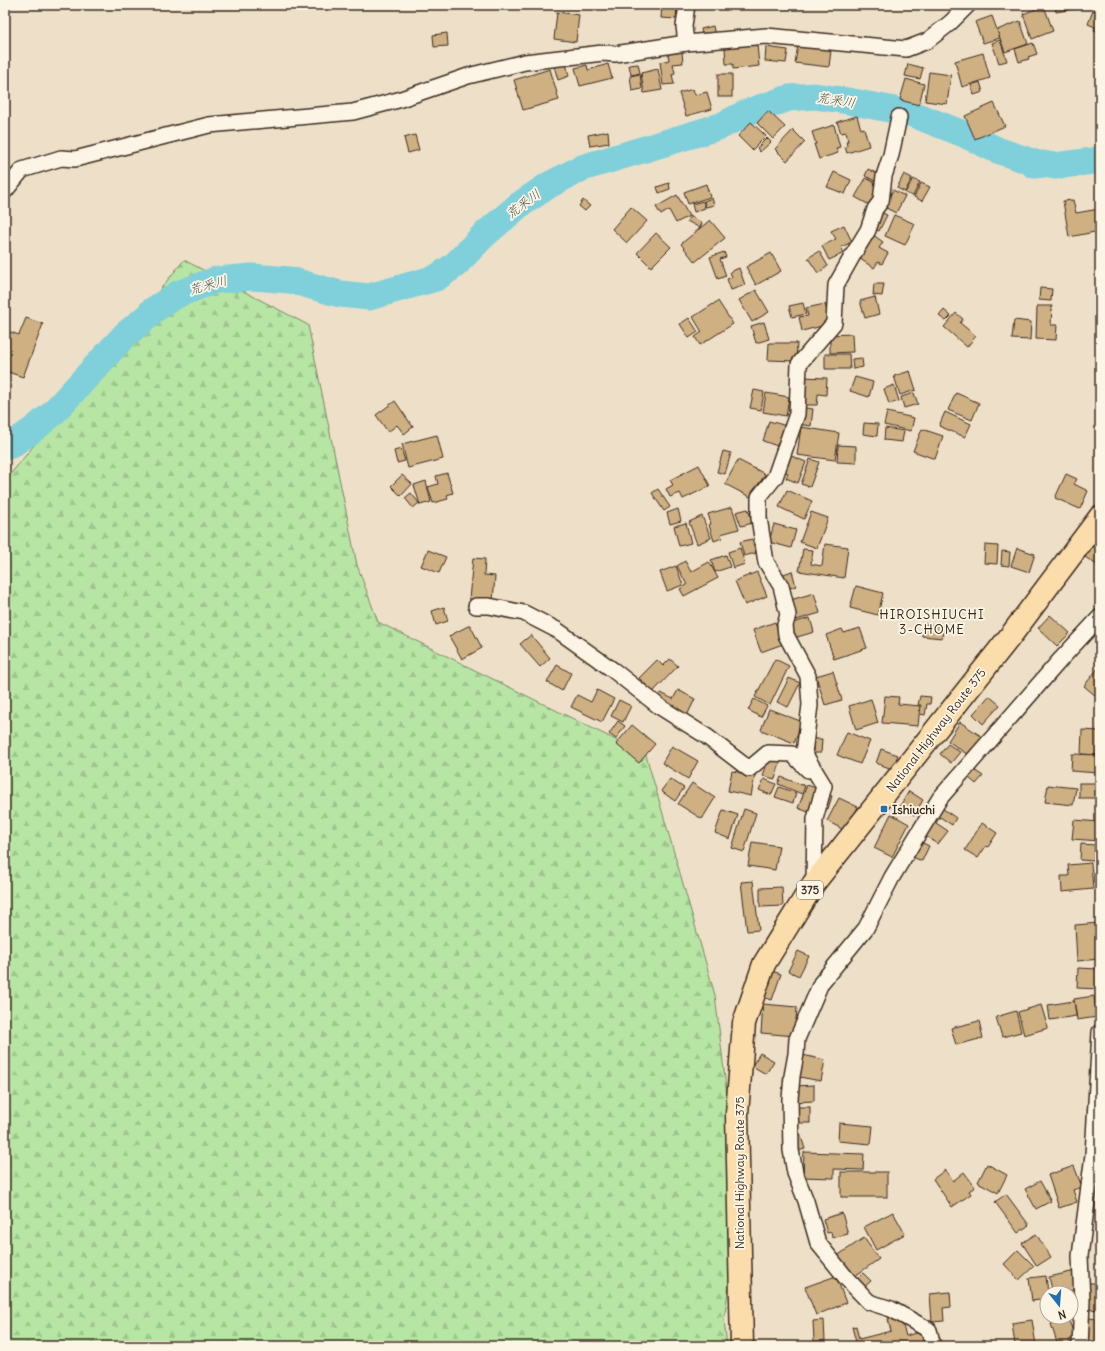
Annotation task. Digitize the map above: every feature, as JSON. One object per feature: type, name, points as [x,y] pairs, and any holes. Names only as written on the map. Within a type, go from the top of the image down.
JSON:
[{"type":"highway","name":"National Highway Route 375","points":[[742,1346],[737,1114],[744,1023],[764,964],[814,883],[1012,634],[1100,517]]},
{"type":"street","points":[[686,43],[684,26],[687,5]]},
{"type":"street","points":[[5,191],[22,170],[61,158],[74,159],[209,125],[353,112],[398,100],[468,76],[525,62],[603,53],[615,54],[686,43],[766,36],[906,49],[927,41],[950,23],[968,5]]},
{"type":"street","points":[[814,883],[815,819],[824,786],[804,753],[810,705],[808,676],[786,635],[785,625],[788,615],[781,586],[766,562],[758,518],[759,497],[775,477],[796,414],[799,364],[834,323],[836,285],[868,230],[875,209],[881,201],[884,176],[891,155],[899,117]]},
{"type":"street","points":[[476,606],[489,606],[524,613],[556,630],[613,670],[660,707],[706,736],[749,769],[768,753],[792,754],[824,786]]},
{"type":"street","points":[[933,1346],[929,1330],[891,1310],[869,1302],[847,1279],[818,1243],[796,1173],[791,1150],[790,1099],[797,1039],[821,983],[866,928],[892,877],[940,798],[1061,659],[1100,617]]},
{"type":"street","points":[[1080,1346],[1082,1301],[1080,1256],[1093,1155],[1100,1032]]},
{"type":"green space","points":[[184,260],[308,325],[357,565],[378,622],[646,755],[715,995],[740,1205],[724,1320],[727,1346],[5,1346],[5,481]]},
{"type":"building","points":[[662,5],[677,5],[676,19],[661,18]]},
{"type":"building","points":[[1055,5],[1091,5],[1091,6],[1056,12]]},
{"type":"building","points":[[1044,6],[1053,31],[1032,39],[1023,14]]},
{"type":"building","points":[[1094,8],[1100,11],[1100,33],[1094,30],[1095,27],[1088,24]]},
{"type":"building","points":[[557,12],[579,15],[576,42],[554,39]]},
{"type":"building","points":[[992,16],[1000,38],[983,43],[975,22]]},
{"type":"building","points":[[1020,21],[1028,44],[1005,52],[997,30]]},
{"type":"building","points":[[713,26],[715,36],[703,39],[701,29]]},
{"type":"building","points":[[447,33],[448,46],[434,47],[433,35]]},
{"type":"building","points":[[1000,40],[1007,61],[999,63],[992,43]]},
{"type":"building","points":[[1033,43],[1037,54],[1028,57],[1029,59],[1019,62],[1015,49]]},
{"type":"building","points":[[757,44],[759,66],[733,69],[733,64],[726,64],[725,48]]},
{"type":"building","points":[[798,45],[831,50],[829,67],[795,63]]},
{"type":"building","points":[[766,47],[788,50],[786,63],[765,61]]},
{"type":"building","points":[[682,52],[683,63],[673,64],[675,73],[672,74],[674,84],[663,85],[660,62],[669,60],[668,54]]},
{"type":"building","points":[[983,53],[990,78],[962,87],[955,61]]},
{"type":"building","points":[[566,63],[569,76],[558,80],[554,66]]},
{"type":"building","points":[[608,64],[612,78],[580,86],[575,68],[587,65],[588,70]]},
{"type":"building","points":[[638,64],[640,73],[631,75],[629,65]]},
{"type":"building","points":[[908,64],[923,68],[920,79],[905,76]]},
{"type":"building","points":[[550,69],[559,100],[523,110],[514,80]]},
{"type":"building","points":[[658,69],[662,90],[644,93],[641,73]]},
{"type":"building","points":[[929,72],[951,75],[947,104],[925,101]]},
{"type":"building","points":[[640,74],[642,89],[632,91],[630,76]]},
{"type":"building","points":[[718,74],[732,74],[732,97],[718,97]]},
{"type":"building","points":[[906,79],[924,84],[919,105],[900,100]]},
{"type":"building","points":[[980,82],[983,92],[974,95],[971,85]]},
{"type":"building","points":[[693,89],[695,95],[707,92],[712,109],[686,116],[679,93]]},
{"type":"building","points":[[994,103],[1005,126],[975,139],[965,116]]},
{"type":"building","points":[[768,111],[785,127],[773,139],[757,123]]},
{"type":"building","points":[[857,116],[861,129],[864,128],[869,146],[847,153],[845,147],[847,146],[846,141],[848,141],[846,132],[841,133],[837,122]]},
{"type":"building","points":[[751,122],[766,136],[752,150],[738,136]]},
{"type":"building","points":[[834,125],[840,147],[836,148],[838,153],[819,159],[812,132]]},
{"type":"building","points":[[793,130],[805,142],[787,161],[775,149]]},
{"type":"building","points":[[608,131],[609,143],[590,146],[588,135]]},
{"type":"building","points":[[415,135],[419,150],[408,153],[404,138]]},
{"type":"building","points":[[767,138],[771,142],[760,152],[757,148]]},
{"type":"building","points":[[868,169],[882,176],[879,183],[865,176]]},
{"type":"building","points":[[834,172],[851,180],[845,194],[827,187]]},
{"type":"building","points":[[904,174],[912,178],[905,192],[897,188]]},
{"type":"building","points":[[866,178],[884,187],[873,207],[855,197]]},
{"type":"building","points":[[913,179],[920,182],[913,196],[905,193]]},
{"type":"building","points":[[669,183],[670,189],[659,193],[657,187]]},
{"type":"building","points":[[921,183],[930,187],[922,201],[914,197]]},
{"type":"building","points":[[706,184],[710,197],[688,204],[684,192]]},
{"type":"building","points":[[893,190],[905,196],[896,213],[884,207]]},
{"type":"building","points":[[677,195],[689,216],[676,223],[669,210],[661,215],[656,207]]},
{"type":"building","points":[[712,198],[714,205],[706,207],[704,201]]},
{"type":"building","points":[[583,200],[590,206],[585,211],[579,206]]},
{"type":"building","points":[[1073,200],[1076,213],[1099,209],[1100,231],[1069,237],[1063,201]]},
{"type":"building","points":[[703,201],[705,208],[694,212],[692,204]]},
{"type":"building","points":[[631,207],[647,221],[627,243],[612,229]]},
{"type":"building","points":[[880,212],[887,215],[879,231],[873,228]]},
{"type":"building","points":[[894,215],[915,224],[905,245],[885,236]]},
{"type":"building","points":[[690,216],[702,223],[700,228],[687,221]]},
{"type":"building","points":[[710,220],[725,238],[695,262],[681,244]]},
{"type":"building","points":[[844,225],[852,242],[841,247],[844,253],[829,260],[822,246],[836,239],[831,231]]},
{"type":"building","points":[[656,233],[671,247],[651,267],[637,253]]},
{"type":"building","points":[[872,234],[883,242],[879,248],[888,253],[882,264],[878,262],[874,268],[857,257]]},
{"type":"building","points":[[819,251],[828,266],[818,273],[808,258]]},
{"type":"building","points":[[724,252],[726,257],[720,259],[726,276],[718,279],[710,257]]},
{"type":"building","points":[[771,253],[781,271],[756,285],[746,267]]},
{"type":"building","points":[[739,268],[745,285],[731,290],[727,279],[732,277],[730,272]]},
{"type":"building","points":[[874,284],[884,284],[882,296],[873,295]]},
{"type":"building","points":[[1040,288],[1052,289],[1051,301],[1039,300]]},
{"type":"building","points":[[756,290],[769,312],[752,322],[739,300]]},
{"type":"building","points":[[875,297],[879,314],[865,318],[860,301]]},
{"type":"building","points":[[718,301],[733,324],[700,345],[695,337],[702,332],[693,317]]},
{"type":"building","points":[[803,303],[806,314],[792,317],[789,306]]},
{"type":"building","points":[[825,304],[830,324],[802,331],[799,317],[808,316],[806,308]]},
{"type":"building","points":[[1037,306],[1052,306],[1051,325],[1057,325],[1056,340],[1036,339]]},
{"type":"building","points":[[944,310],[951,316],[946,321],[939,316]]},
{"type":"building","points":[[956,313],[963,319],[960,323],[976,336],[967,347],[944,327]]},
{"type":"building","points":[[26,318],[43,324],[23,377],[5,371],[5,330],[19,335]]},
{"type":"building","points":[[689,318],[698,332],[689,338],[680,324]]},
{"type":"building","points":[[1014,320],[1031,322],[1030,340],[1012,339]]},
{"type":"building","points":[[764,322],[769,339],[756,343],[751,326]]},
{"type":"building","points":[[852,334],[853,352],[830,353],[830,335]]},
{"type":"building","points":[[769,343],[797,343],[796,361],[768,360]]},
{"type":"building","points":[[825,354],[849,354],[850,369],[825,369]]},
{"type":"building","points":[[862,358],[863,367],[853,369],[852,359]]},
{"type":"building","points":[[910,371],[916,390],[900,395],[894,376]]},
{"type":"building","points":[[801,377],[827,378],[826,395],[818,394],[817,405],[800,405]]},
{"type":"building","points":[[855,377],[873,382],[869,397],[850,391]]},
{"type":"building","points":[[894,385],[899,401],[889,404],[884,389]]},
{"type":"building","points":[[754,390],[764,392],[761,410],[750,408]]},
{"type":"building","points":[[766,393],[789,397],[786,416],[763,412]]},
{"type":"building","points":[[914,393],[918,404],[904,408],[901,397]]},
{"type":"building","points":[[956,393],[979,403],[972,420],[948,410]]},
{"type":"building","points":[[395,401],[413,427],[404,434],[397,425],[388,432],[376,415]]},
{"type":"building","points":[[799,407],[813,409],[811,426],[797,424]]},
{"type":"building","points":[[887,412],[914,418],[911,431],[884,425]]},
{"type":"building","points":[[945,412],[971,424],[965,437],[939,426]]},
{"type":"building","points":[[769,421],[787,426],[780,447],[763,441]]},
{"type":"building","points":[[864,423],[878,424],[877,436],[863,434]]},
{"type":"building","points":[[801,427],[839,433],[835,460],[797,455]]},
{"type":"building","points":[[885,428],[904,431],[902,442],[884,440]]},
{"type":"building","points":[[922,429],[943,436],[935,459],[913,451]]},
{"type":"building","points":[[437,435],[443,459],[408,468],[402,444]]},
{"type":"building","points":[[838,445],[856,446],[856,463],[837,462]]},
{"type":"building","points":[[401,449],[405,461],[397,463],[394,451]]},
{"type":"building","points":[[723,451],[731,453],[725,474],[717,472]]},
{"type":"building","points":[[789,455],[806,462],[798,483],[786,478],[788,473],[782,471]]},
{"type":"building","points":[[810,459],[819,462],[810,487],[801,484]]},
{"type":"building","points":[[738,460],[765,474],[752,498],[725,484]]},
{"type":"building","points":[[699,465],[710,486],[683,499],[680,493],[670,497],[666,489],[673,485],[670,480]]},
{"type":"building","points":[[447,473],[453,493],[447,495],[448,499],[433,503],[428,487],[438,484],[436,476]]},
{"type":"building","points":[[1066,474],[1077,479],[1074,484],[1088,491],[1080,509],[1055,498]]},
{"type":"building","points":[[402,475],[412,484],[401,496],[391,486]]},
{"type":"building","points":[[426,481],[431,502],[420,505],[414,485]]},
{"type":"building","points":[[658,489],[670,507],[664,511],[652,493]]},
{"type":"building","points":[[787,490],[812,501],[804,519],[779,507]]},
{"type":"building","points":[[411,493],[419,503],[413,508],[405,498]]},
{"type":"building","points":[[732,507],[739,529],[721,534],[722,538],[714,541],[709,525],[711,524],[708,514]]},
{"type":"building","points":[[678,509],[681,521],[670,524],[667,513]]},
{"type":"building","points":[[748,509],[753,523],[741,526],[736,512]]},
{"type":"building","points":[[811,512],[828,518],[817,548],[800,542]]},
{"type":"building","points":[[702,516],[711,538],[697,544],[689,522]]},
{"type":"building","points":[[686,523],[691,543],[679,546],[674,526]]},
{"type":"building","points":[[774,524],[796,530],[791,548],[769,542]]},
{"type":"building","points":[[752,539],[756,553],[744,556],[740,542]]},
{"type":"building","points":[[1098,539],[1100,540],[1100,561],[1097,565],[1085,557]]},
{"type":"building","points":[[825,544],[848,547],[844,578],[799,571],[803,549],[813,550],[811,564],[822,566]]},
{"type":"building","points":[[985,545],[998,546],[997,564],[984,563]]},
{"type":"building","points":[[740,548],[745,564],[733,568],[728,552]]},
{"type":"building","points":[[1017,548],[1035,554],[1029,572],[1011,566]]},
{"type":"building","points":[[428,550],[446,557],[439,573],[421,566]]},
{"type":"building","points":[[1002,551],[1010,552],[1009,566],[1001,565]]},
{"type":"building","points":[[726,555],[730,567],[715,572],[711,560]]},
{"type":"building","points":[[473,558],[485,559],[484,575],[495,576],[493,601],[469,599]]},
{"type":"building","points":[[685,561],[691,572],[709,562],[718,578],[684,596],[680,589],[687,585],[677,566]]},
{"type":"building","points":[[676,566],[683,585],[667,591],[660,572]]},
{"type":"building","points":[[792,571],[796,586],[783,590],[778,576]]},
{"type":"building","points":[[757,572],[767,596],[745,605],[735,581]]},
{"type":"building","points":[[856,586],[883,593],[878,615],[850,608]]},
{"type":"building","points":[[814,593],[820,613],[793,621],[787,601]]},
{"type":"building","points":[[444,607],[448,621],[436,625],[432,611]]},
{"type":"building","points":[[1050,615],[1070,633],[1057,646],[1038,628]]},
{"type":"building","points":[[810,618],[814,632],[794,638],[789,624]]},
{"type":"building","points":[[775,622],[783,644],[761,652],[753,630]]},
{"type":"building","points":[[923,624],[944,626],[942,638],[922,636]]},
{"type":"building","points":[[470,625],[482,648],[462,659],[449,636]]},
{"type":"building","points":[[860,628],[867,648],[834,659],[826,635],[842,629],[844,633]]},
{"type":"building","points":[[531,635],[550,658],[540,667],[520,644]]},
{"type":"building","points":[[670,659],[678,666],[653,692],[639,678],[657,660],[663,666]]},
{"type":"building","points":[[775,659],[789,666],[770,705],[755,697]]},
{"type":"building","points":[[557,665],[571,673],[562,691],[547,682]]},
{"type":"building","points":[[1099,667],[1100,690],[1096,696],[1084,686]]},
{"type":"building","points":[[833,671],[842,700],[825,705],[816,676]]},
{"type":"building","points":[[789,678],[800,683],[788,707],[777,702]]},
{"type":"building","points":[[597,690],[614,699],[602,722],[571,707],[577,695],[591,702]]},
{"type":"building","points":[[678,690],[695,699],[683,724],[654,709],[661,693],[673,699]]},
{"type":"building","points":[[885,696],[899,697],[898,704],[920,706],[918,726],[882,723]]},
{"type":"building","points":[[920,696],[931,697],[930,704],[927,704],[925,715],[920,714],[921,705],[918,705]]},
{"type":"building","points":[[989,696],[1000,705],[983,724],[973,714]]},
{"type":"building","points":[[754,699],[767,706],[761,717],[748,710]]},
{"type":"building","points":[[871,699],[878,723],[856,730],[849,706]]},
{"type":"building","points":[[619,700],[631,706],[623,722],[611,716]]},
{"type":"building","points":[[1099,708],[1100,731],[1098,731]]},
{"type":"building","points":[[769,709],[803,722],[794,743],[761,730]]},
{"type":"building","points":[[618,721],[625,726],[616,739],[609,734]]},
{"type":"building","points":[[960,722],[984,738],[971,757],[948,741]]},
{"type":"building","points":[[632,725],[655,744],[639,763],[616,744]]},
{"type":"building","points":[[1082,730],[1100,731],[1100,755],[1081,754]]},
{"type":"building","points":[[847,732],[870,741],[860,764],[837,755]]},
{"type":"building","points":[[813,739],[822,739],[821,753],[813,753]]},
{"type":"building","points":[[948,744],[960,752],[951,763],[940,754]]},
{"type":"building","points":[[672,746],[698,761],[688,779],[662,763]]},
{"type":"building","points":[[881,749],[898,755],[892,769],[876,763]]},
{"type":"building","points":[[1072,754],[1099,755],[1098,773],[1071,771]]},
{"type":"building","points":[[769,757],[781,760],[775,779],[763,776]]},
{"type":"building","points":[[974,770],[983,776],[976,784],[968,777]]},
{"type":"building","points":[[732,771],[755,775],[751,796],[728,791]]},
{"type":"building","points":[[781,777],[805,786],[802,794],[778,784]]},
{"type":"building","points":[[670,779],[684,788],[675,801],[661,791]]},
{"type":"building","points":[[764,779],[776,784],[771,795],[759,790]]},
{"type":"building","points":[[692,783],[715,798],[702,819],[678,804]]},
{"type":"building","points":[[1079,783],[1100,783],[1100,798],[1079,798]]},
{"type":"building","points":[[807,785],[816,788],[808,812],[798,808]]},
{"type":"building","points":[[1048,785],[1076,788],[1073,805],[1045,802]]},
{"type":"building","points":[[779,787],[796,793],[793,803],[775,797]]},
{"type":"building","points":[[909,791],[923,800],[914,815],[900,806]]},
{"type":"building","points":[[824,793],[832,796],[828,809],[820,807]]},
{"type":"building","points":[[839,798],[858,807],[846,831],[827,821]]},
{"type":"building","points":[[939,806],[956,818],[952,825],[940,817],[936,823],[948,831],[938,844],[921,833]]},
{"type":"building","points":[[744,809],[756,813],[744,852],[732,848]]},
{"type":"building","points":[[723,810],[738,815],[730,839],[715,833]]},
{"type":"building","points":[[891,814],[909,824],[892,857],[874,848]]},
{"type":"building","points":[[1074,820],[1100,822],[1100,841],[1072,839]]},
{"type":"building","points":[[982,823],[997,833],[988,847],[986,846],[978,858],[965,850]]},
{"type":"building","points":[[917,840],[929,846],[922,861],[910,856]]},
{"type":"building","points":[[752,842],[779,846],[775,870],[748,866]]},
{"type":"building","points":[[1081,844],[1095,845],[1094,861],[1080,860]]},
{"type":"building","points":[[1091,863],[1093,889],[1062,892],[1061,876],[1069,876],[1068,865]]},
{"type":"building","points":[[1094,869],[1100,869],[1100,882],[1094,882]]},
{"type":"building","points":[[753,881],[759,930],[747,931],[741,882]]},
{"type":"building","points":[[782,887],[783,906],[760,907],[760,888]]},
{"type":"building","points":[[1099,923],[1100,959],[1077,961],[1075,925]]},
{"type":"building","points":[[798,951],[809,956],[799,976],[788,971]]},
{"type":"building","points":[[760,967],[781,974],[772,1000],[751,993]]},
{"type":"building","points":[[1078,968],[1099,969],[1098,989],[1077,988]]},
{"type":"building","points":[[1094,996],[1097,1017],[1077,1020],[1074,999]]},
{"type":"building","points":[[1074,1001],[1076,1016],[1050,1020],[1048,1005]]},
{"type":"building","points":[[763,1004],[797,1007],[795,1036],[761,1033]]},
{"type":"building","points":[[1041,1005],[1048,1028],[1024,1035],[1018,1012]]},
{"type":"building","points":[[1016,1011],[1021,1032],[1002,1037],[996,1017]]},
{"type":"building","points":[[979,1021],[983,1038],[956,1045],[951,1028]]},
{"type":"building","points":[[760,1053],[774,1061],[766,1074],[752,1066]]},
{"type":"building","points":[[798,1054],[825,1060],[821,1081],[794,1076]]},
{"type":"building","points":[[814,1085],[814,1101],[793,1102],[793,1086]]},
{"type":"building","points":[[789,1107],[810,1107],[810,1123],[789,1123]]},
{"type":"building","points":[[839,1123],[873,1126],[871,1144],[838,1141]]},
{"type":"building","points":[[800,1133],[805,1149],[794,1152],[789,1137]]},
{"type":"building","points":[[804,1152],[864,1154],[863,1170],[834,1169],[834,1178],[803,1177]]},
{"type":"building","points":[[987,1164],[1007,1175],[998,1193],[978,1182]]},
{"type":"building","points":[[1074,1166],[1082,1187],[1073,1190],[1077,1202],[1059,1208],[1048,1175]]},
{"type":"building","points":[[945,1170],[953,1181],[964,1172],[975,1187],[969,1191],[971,1194],[952,1207],[933,1179]]},
{"type":"building","points":[[841,1172],[887,1172],[887,1197],[841,1197]]},
{"type":"building","points":[[1040,1181],[1051,1201],[1036,1209],[1025,1189]]},
{"type":"building","points":[[1006,1194],[1029,1225],[1018,1233],[995,1202]]},
{"type":"building","points":[[893,1212],[905,1234],[876,1250],[864,1227]]},
{"type":"building","points":[[842,1213],[848,1234],[832,1238],[831,1232],[827,1233],[823,1219]]},
{"type":"building","points":[[1036,1234],[1051,1257],[1037,1266],[1022,1243]]},
{"type":"building","points":[[864,1238],[879,1259],[852,1278],[837,1256]]},
{"type":"building","points":[[1018,1250],[1034,1266],[1019,1280],[1004,1264]]},
{"type":"building","points":[[1075,1271],[1077,1285],[1051,1285],[1049,1277]]},
{"type":"building","points":[[863,1273],[871,1281],[861,1290],[854,1282]]},
{"type":"building","points":[[836,1276],[846,1303],[816,1315],[805,1287]]},
{"type":"building","points":[[1046,1276],[1047,1285],[1039,1285],[1039,1300],[1032,1301],[1029,1278]]},
{"type":"building","points":[[1089,1283],[1100,1283],[1100,1310],[1087,1309]]},
{"type":"building","points":[[950,1292],[951,1307],[943,1308],[944,1321],[932,1322],[930,1294]]},
{"type":"building","points":[[900,1316],[906,1336],[923,1331],[928,1346],[857,1346],[852,1327],[856,1326],[859,1339],[891,1331],[888,1319]]},
{"type":"building","points":[[1088,1318],[1100,1319],[1100,1344],[1087,1343]]},
{"type":"building","points":[[824,1320],[825,1341],[814,1341],[813,1321]]},
{"type":"building","points":[[1032,1320],[1036,1345],[1015,1346],[1012,1323]]},
{"type":"building","points":[[1051,1325],[1071,1325],[1075,1337],[1069,1340],[1072,1346],[1058,1346]]},
{"type":"waterway","name":"荒釆川","points":[[5,447],[11,445],[34,429],[52,414],[125,335],[152,311],[178,294],[216,280],[252,277],[290,280],[340,294],[369,297],[436,278],[455,265],[483,236],[518,206],[549,185],[582,168],[721,126],[748,112],[789,98],[814,96],[910,113],[966,135],[997,150],[1035,163],[1034,165],[1043,164],[1055,166],[1100,160]]},
{"type":"place","name":"Ishiuchi","points":[[884,809]]},
{"type":"district","name":"HIROISHIUCHI 3-CHOME","points":[[932,622]]}]
